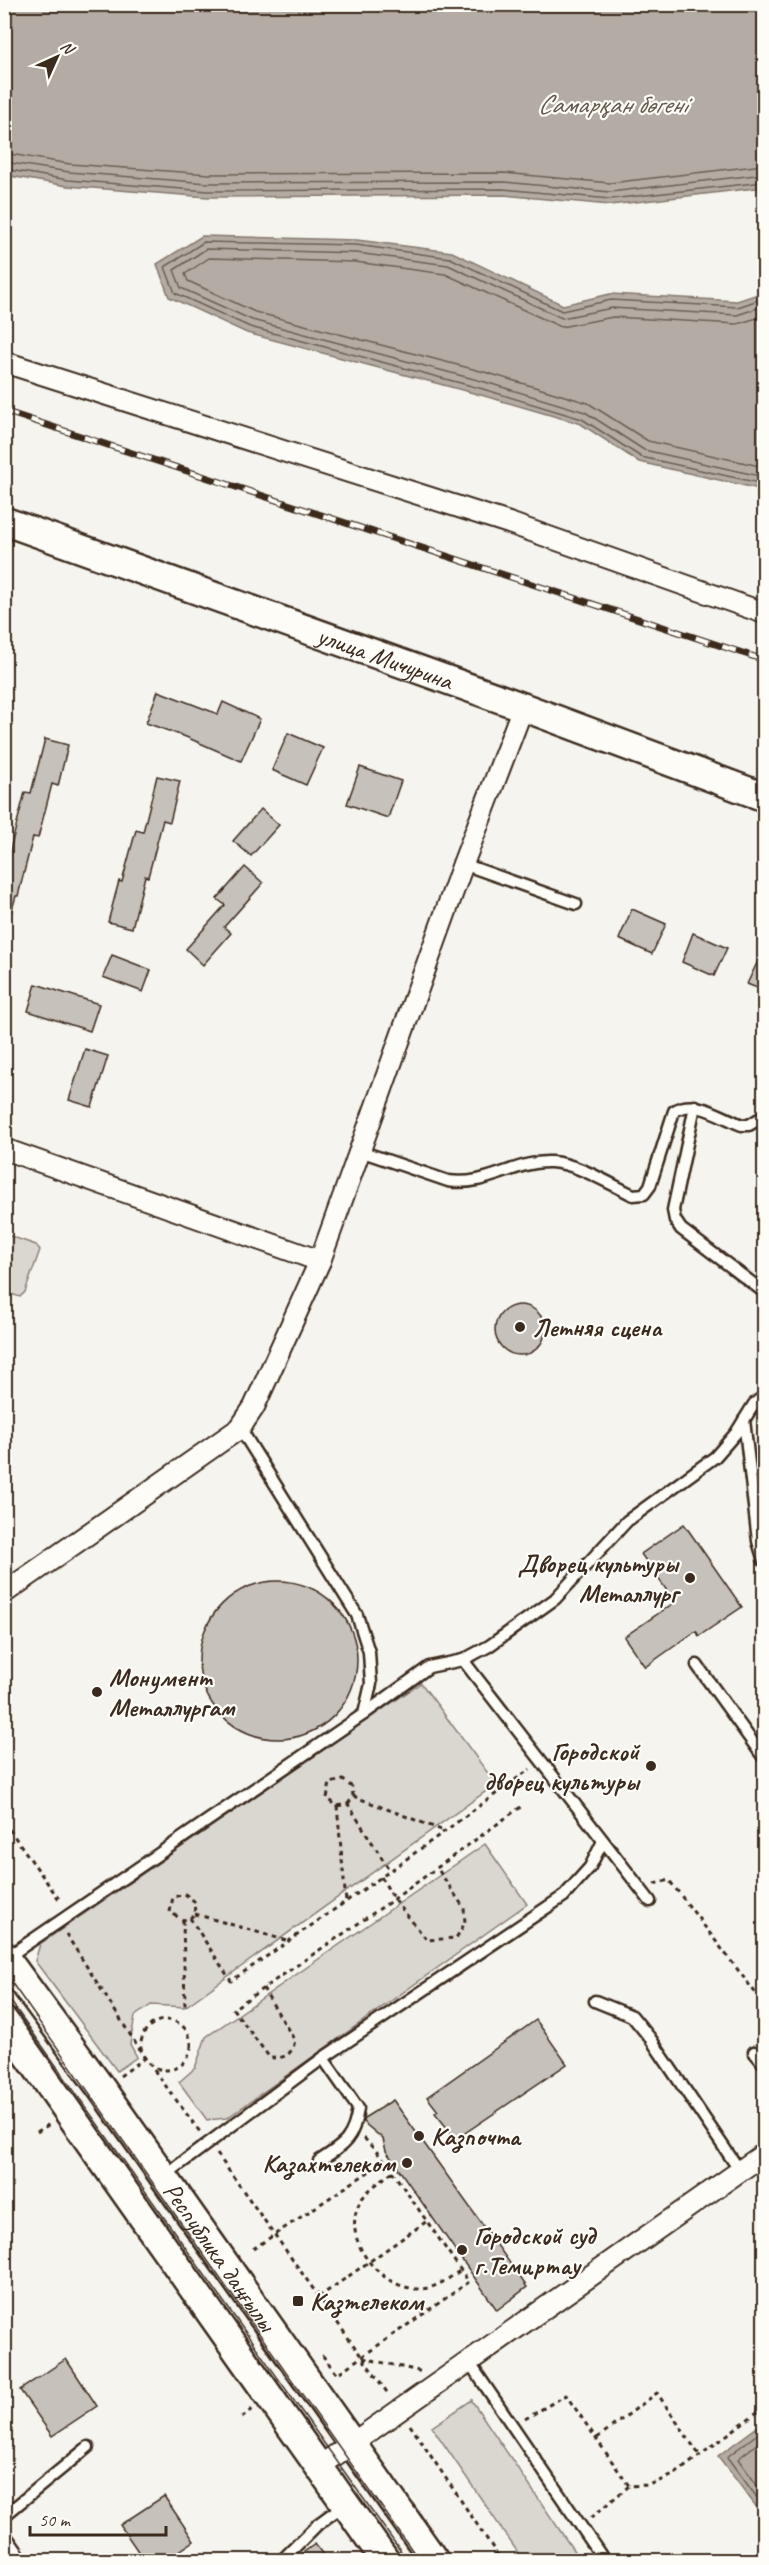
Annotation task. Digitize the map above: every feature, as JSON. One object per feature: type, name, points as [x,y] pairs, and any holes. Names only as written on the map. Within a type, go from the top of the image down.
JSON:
[{"type":"main road","name":"улица Мичурина","points":[[4,521],[523,707],[765,797]]},
{"type":"main road","name":"Республика даңғылы","points":[[5,1957],[101,2088],[434,2560]]},
{"type":"main road","name":"Республика даңғылы","points":[[4,2021],[385,2560]]},
{"type":"street","points":[[4,362],[509,523],[765,614]]},
{"type":"street","points":[[4,1593],[240,1428],[264,1387],[320,1261],[463,864],[523,707]]},
{"type":"street","points":[[4,1149],[320,1261]]},
{"type":"street","points":[[320,2466],[765,2154]]},
{"type":"lane","points":[[463,864],[576,904]]},
{"type":"lane","points":[[360,1151],[448,1181],[463,1183],[536,1163],[552,1162],[570,1166],[633,1195],[644,1194],[650,1186],[674,1111],[683,1105],[695,1106],[741,1125],[749,1125],[765,1116]]},
{"type":"lane","points":[[695,1106],[673,1210],[675,1220],[681,1229],[765,1292]]},
{"type":"lane","points":[[5,1957],[59,1923],[429,1667],[463,1660],[489,1646],[555,1599],[627,1521],[715,1457],[754,1404],[765,1396]]},
{"type":"lane","points":[[744,1420],[758,1541],[765,1561]]},
{"type":"lane","points":[[240,1428],[357,1615],[369,1652],[371,1684],[363,1714]]},
{"type":"lane","points":[[463,1660],[650,1901]]},
{"type":"lane","points":[[697,1665],[765,1758]]},
{"type":"lane","points":[[163,2176],[323,2058],[564,1896],[590,1867],[603,1840]]},
{"type":"lane","points":[[595,2001],[632,2016],[650,2038],[740,2171]]},
{"type":"lane","points":[[754,2052],[765,2064]]},
{"type":"lane","points":[[319,2161],[342,2146],[356,2127],[358,2108],[323,2058]]},
{"type":"lane","points":[[469,2362],[604,2560]]},
{"type":"lane","points":[[4,2516],[88,2448]]},
{"type":"lane","points":[[282,2560],[318,2524],[346,2504]]},
{"type":"lane","points":[[4,2533],[22,2560]]},
{"type":"path","points":[[190,1918],[231,1981],[390,1871],[541,1761]]},
{"type":"path","points":[[343,1780],[352,1787],[353,1796],[348,1804],[338,1806],[327,1798],[330,1783],[343,1780]]},
{"type":"path","points":[[353,1796],[445,1831]]},
{"type":"path","points":[[348,1804],[390,1871]]},
{"type":"path","points":[[338,1806],[346,1902]]},
{"type":"path","points":[[262,1988],[296,2041],[292,2051],[284,2058],[270,2058],[233,2009],[262,1988],[394,1899],[522,1806]]},
{"type":"path","points":[[4,1822],[61,1902],[59,1923],[145,2058],[208,2142],[400,2411],[501,2560]]},
{"type":"path","points":[[381,1877],[394,1899],[427,1941],[456,1938],[465,1923],[464,1908],[437,1868]]},
{"type":"path","points":[[641,1889],[669,1880],[765,2004]]},
{"type":"path","points":[[185,1894],[194,1901],[195,1914],[183,1920],[170,1912],[173,1897],[185,1894]]},
{"type":"path","points":[[195,1914],[289,1941]]},
{"type":"path","points":[[183,1920],[185,2007]]},
{"type":"path","points":[[173,2021],[186,2031],[191,2047],[189,2055],[179,2066],[163,2069],[155,2067],[145,2058],[142,2050],[142,2037],[146,2030],[156,2022],[173,2021]]},
{"type":"path","points":[[101,2088],[145,2058]]},
{"type":"path","points":[[4,2096],[10,2093]]},
{"type":"path","points":[[317,2360],[323,2356],[337,2374],[469,2282],[385,2161],[356,2127]]},
{"type":"path","points":[[253,2249],[385,2161]]},
{"type":"path","points":[[393,2172],[359,2203],[354,2222],[359,2246],[378,2272],[397,2286],[420,2289],[443,2283],[461,2270]]},
{"type":"path","points":[[319,2297],[427,2221]]},
{"type":"path","points":[[361,2357],[447,2377]]},
{"type":"path","points":[[597,2438],[657,2393],[700,2456]]},
{"type":"path","points":[[513,2426],[566,2395],[629,2486]]},
{"type":"path","points":[[581,2526],[629,2486],[649,2485],[674,2475],[765,2407]]},
{"type":"shaded area","points":[[4,1234],[36,1245],[40,1250],[25,1292],[20,1297],[5,1292]]},
{"type":"shaded area","points":[[421,1683],[496,1784],[185,2007],[151,2005],[135,2016],[130,2044],[137,2057],[117,2071],[35,1961],[40,1944]]},
{"type":"shaded area","points":[[485,1844],[527,1904],[227,2118],[207,2120],[179,2082],[195,2068],[206,2037]]},
{"type":"shaded area","points":[[472,2400],[580,2560],[523,2560],[432,2427]]},
{"type":"water","name":"Самарқан бөгені","points":[[4,5],[764,5],[764,187],[610,205],[503,195],[208,197],[67,186],[5,175]]},
{"type":"water","points":[[202,236],[357,240],[452,252],[563,305],[610,294],[737,301],[764,292],[764,490],[639,462],[581,424],[247,333],[169,297],[157,264]]},
{"type":"water","points":[[764,2422],[764,2517],[718,2456]]},
{"type":"building","points":[[158,691],[218,714],[223,702],[260,719],[241,761],[186,737],[146,723]]},
{"type":"building","points":[[288,733],[323,748],[306,785],[272,770]]},
{"type":"building","points":[[45,739],[68,745],[58,786],[52,784],[38,838],[33,837],[18,896],[16,896],[8,923],[4,922],[4,849],[10,850],[25,792],[31,793]]},
{"type":"building","points":[[360,767],[401,781],[388,818],[347,804]]},
{"type":"building","points":[[157,776],[180,781],[170,822],[163,820],[148,877],[145,876],[132,928],[108,922],[136,830],[143,832]]},
{"type":"building","points":[[261,809],[279,825],[251,856],[233,841]]},
{"type":"building","points":[[245,867],[263,883],[224,927],[231,933],[203,965],[186,949],[225,905],[217,899]]},
{"type":"building","points":[[632,909],[666,924],[652,954],[619,939]]},
{"type":"building","points":[[693,933],[727,948],[714,976],[682,962]]},
{"type":"building","points":[[765,946],[765,991],[747,984]]},
{"type":"building","points":[[112,955],[151,970],[143,992],[103,977]]},
{"type":"building","points":[[36,984],[99,1004],[90,1031],[28,1011]]},
{"type":"building","points":[[85,1049],[108,1056],[92,1107],[69,1100]]},
{"type":"building","name":"Летняя сцена","points":[[515,1305],[525,1305],[538,1312],[545,1325],[545,1335],[538,1348],[525,1355],[515,1355],[506,1351],[499,1344],[495,1335],[495,1325],[499,1316],[506,1309]]},
{"type":"building","name":"Дворец культуры Металлург","points":[[684,1524],[742,1607],[699,1636],[696,1631],[645,1667],[624,1637],[675,1602],[641,1554]]},
{"type":"building","points":[[278,1581],[293,1582],[308,1587],[322,1594],[334,1604],[344,1616],[351,1630],[356,1645],[356,1675],[351,1690],[344,1704],[334,1716],[322,1726],[308,1733],[293,1738],[278,1739],[263,1738],[248,1733],[234,1726],[222,1716],[212,1704],[205,1690],[200,1675],[199,1660],[200,1645],[205,1630],[212,1616],[222,1604],[234,1594],[248,1587],[263,1582]]},
{"type":"building","points":[[536,2020],[567,2064],[456,2139],[435,2113],[438,2111],[427,2097]]},
{"type":"building","points":[[393,2100],[527,2287],[497,2310],[386,2151],[383,2139],[363,2122],[364,2118]]},
{"type":"building","points":[[66,2359],[97,2406],[52,2436],[20,2390]]},
{"type":"building","points":[[164,2496],[194,2541],[166,2560],[144,2560],[120,2525]]},
{"type":"building","points":[[315,2544],[327,2560],[292,2560],[294,2559]]},
{"type":"tram line","points":[[4,1972],[419,2560]]},
{"type":"tram line","points":[[4,1992],[407,2560]]},
{"type":"railway","points":[[4,411],[764,660]]},
{"type":"place","name":"Летняя сцена","points":[[520,1327]]},
{"type":"place","name":"Дворец культуры Металлург","points":[[690,1578]]},
{"type":"place","name":"Монумент Металлургам","points":[[97,1692]]},
{"type":"place","name":"Городской дворец культуры","points":[[651,1766]]},
{"type":"place","name":"Казпочта","points":[[419,2136]]},
{"type":"place","name":"Казахтелеком","points":[[407,2163]]},
{"type":"place","name":"Городской суд г.Темиртау","points":[[462,2250]]},
{"type":"place","name":"Казтелеком","points":[[298,2301]]}]
